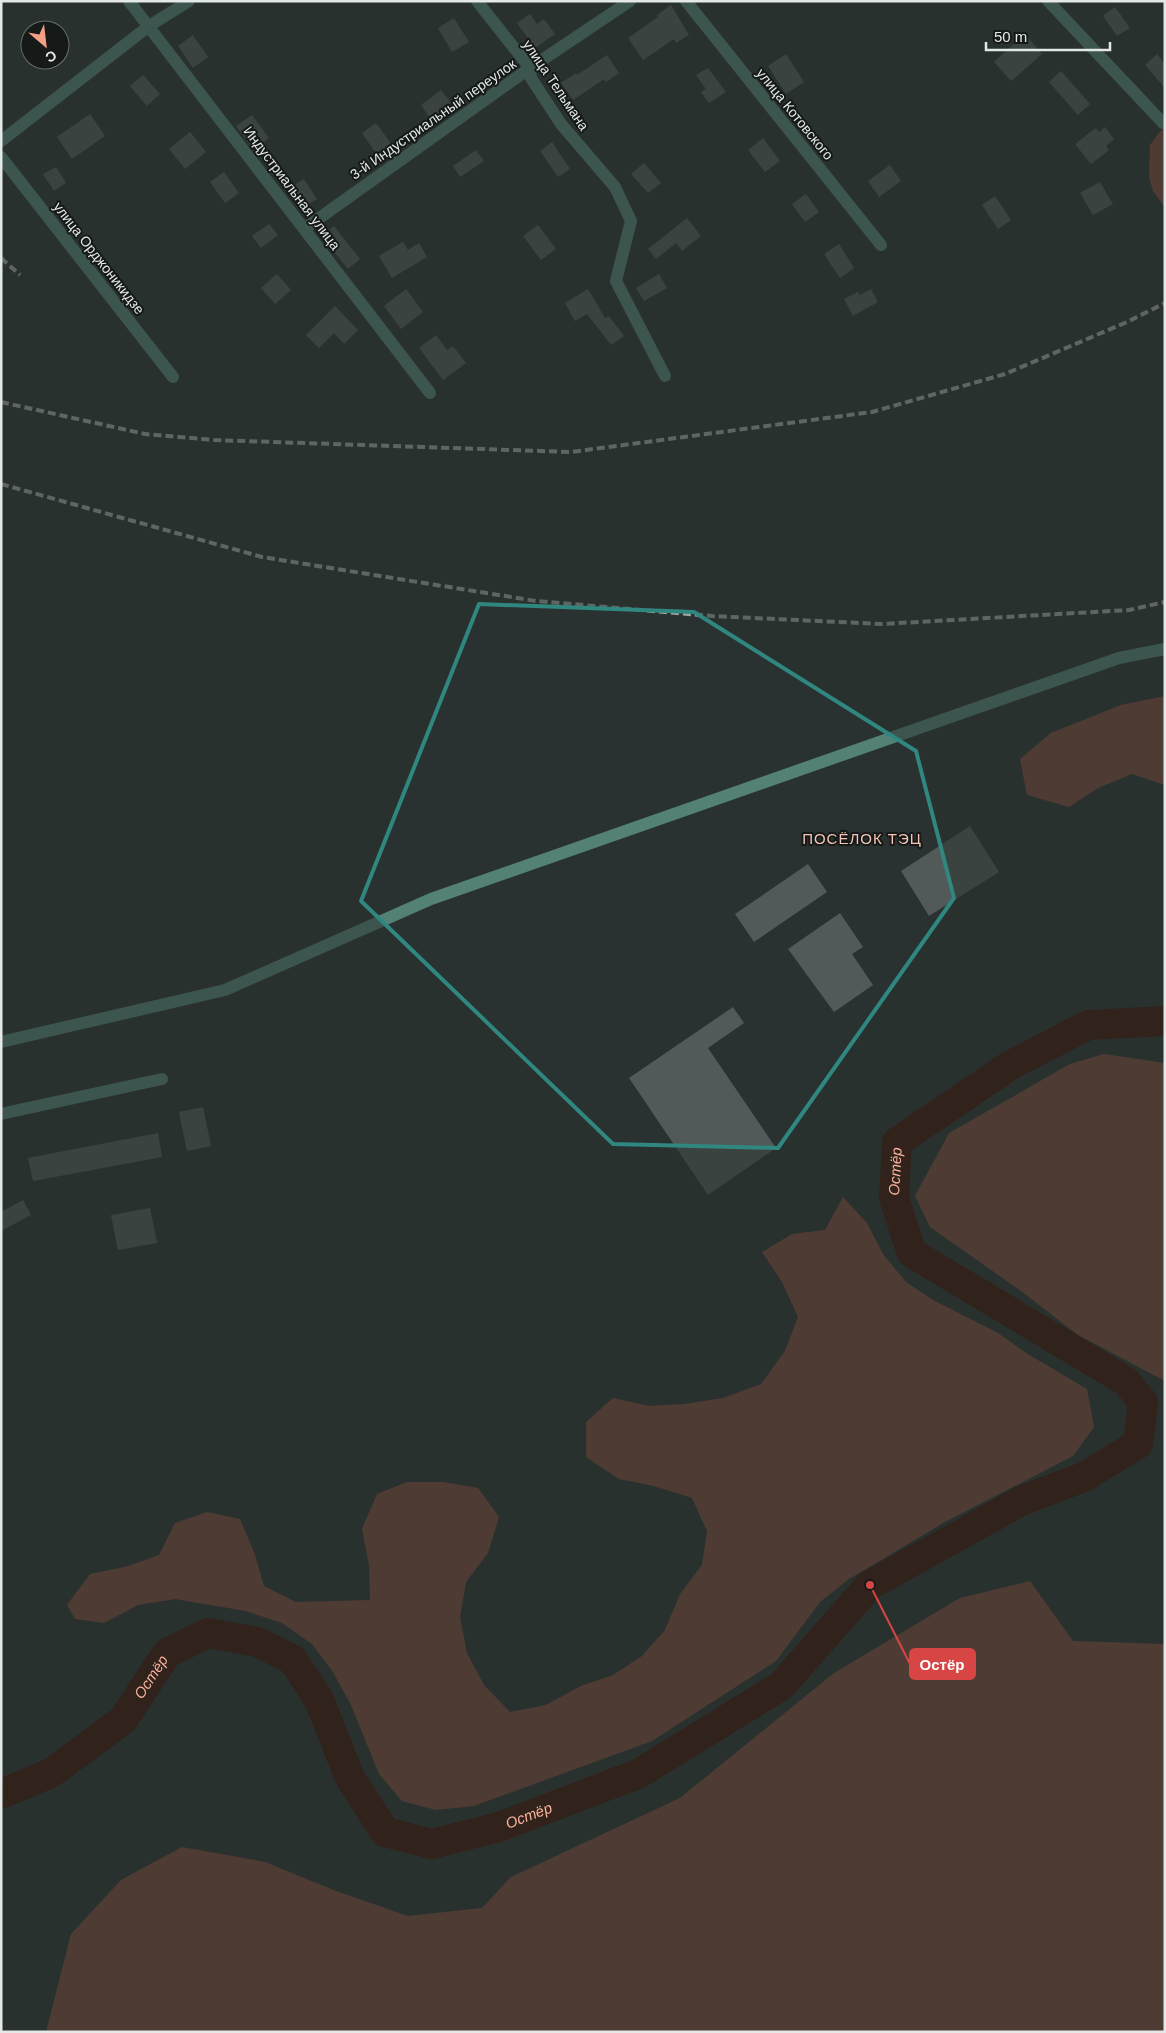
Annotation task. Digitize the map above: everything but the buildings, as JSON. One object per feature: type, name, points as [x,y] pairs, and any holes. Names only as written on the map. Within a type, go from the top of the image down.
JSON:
[{"type":"street","name":"Индустриальная улица","points":[[129,1],[430,392]]},
{"type":"street","points":[[1,141],[149,26],[189,1]]},
{"type":"street","name":"улица Тельмана","points":[[477,1],[530,68],[531,78],[556,116],[615,187],[631,221],[616,281],[665,376]]},
{"type":"street","name":"3-й Индустриальный переулок","points":[[304,229],[530,68],[630,1]]},
{"type":"street","name":"улица Котовского","points":[[686,1],[881,245]]},
{"type":"street","points":[[1048,1],[1163,123]]},
{"type":"street","name":"улица Орджоникидзе","points":[[1,157],[173,378]]},
{"type":"street","points":[[1,1042],[225,990],[431,899],[1119,658],[1165,649]]},
{"type":"street","points":[[1,1114],[162,1079]]},
{"type":"highlighted area","points":[[479,604],[694,612],[916,751],[954,898],[778,1148],[613,1144],[361,901]]},
{"type":"shaded area","points":[[1162,129],[1165,130],[1165,208],[1153,191],[1149,177],[1150,145]]},
{"type":"shaded area","points":[[1165,696],[1165,785],[1132,774],[1098,788],[1069,807],[1027,795],[1020,759],[1051,733],[1121,705]]},
{"type":"shaded area","points":[[1104,1054],[1165,1063],[1165,1381],[1078,1335],[1021,1291],[930,1227],[915,1196],[949,1133],[1070,1064]]},
{"type":"shaded area","points":[[843,1197],[867,1223],[883,1254],[906,1282],[933,1300],[998,1333],[1026,1353],[1087,1389],[1094,1427],[1073,1456],[945,1522],[849,1579],[820,1602],[776,1661],[652,1741],[474,1806],[436,1810],[402,1801],[379,1774],[351,1705],[333,1672],[312,1644],[282,1623],[246,1611],[175,1599],[138,1605],[104,1623],[75,1619],[67,1605],[90,1574],[125,1567],[159,1555],[175,1523],[207,1512],[240,1519],[254,1552],[264,1586],[296,1602],[370,1600],[369,1565],[362,1529],[377,1494],[407,1482],[443,1482],[478,1488],[499,1517],[488,1553],[466,1582],[460,1617],[467,1653],[484,1685],[510,1712],[546,1705],[581,1686],[613,1675],[642,1656],[665,1630],[680,1594],[702,1565],[707,1531],[692,1498],[654,1486],[619,1479],[586,1457],[586,1422],[613,1398],[649,1406],[685,1404],[723,1398],[761,1384],[785,1351],[798,1317],[782,1282],[762,1252],[792,1234],[825,1230]]},
{"type":"shaded area","points":[[1030,1581],[1073,1641],[1165,1644],[1165,2032],[46,2032],[71,1934],[121,1880],[182,1847],[265,1862],[336,1891],[408,1916],[482,1908],[511,1877],[680,1798],[834,1673],[960,1598]]},
{"type":"waterway","name":"Остёр","points":[[1,1794],[51,1773],[123,1720],[167,1653],[208,1633],[257,1642],[293,1660],[319,1700],[350,1778],[385,1832],[432,1844],[499,1827],[638,1774],[781,1686],[870,1585],[1021,1501],[1084,1477],[1138,1444],[1143,1402],[1127,1382],[912,1253],[894,1198],[897,1142],[1011,1065],[1088,1025],[1165,1021]]},
{"type":"railway","points":[[1,258],[20,275]]},
{"type":"railway","points":[[1,402],[145,434],[214,440],[571,452],[872,412],[1005,374],[1127,322],[1165,303]]},
{"type":"railway","points":[[1,484],[262,557],[536,601],[712,616],[882,624],[1129,610],[1165,602]]},
{"type":"place","name":"Остёр","points":[[870,1585]]},
{"type":"district","name":"ПОСЁЛОК ТЭЦ","points":[[862,839]]}]
